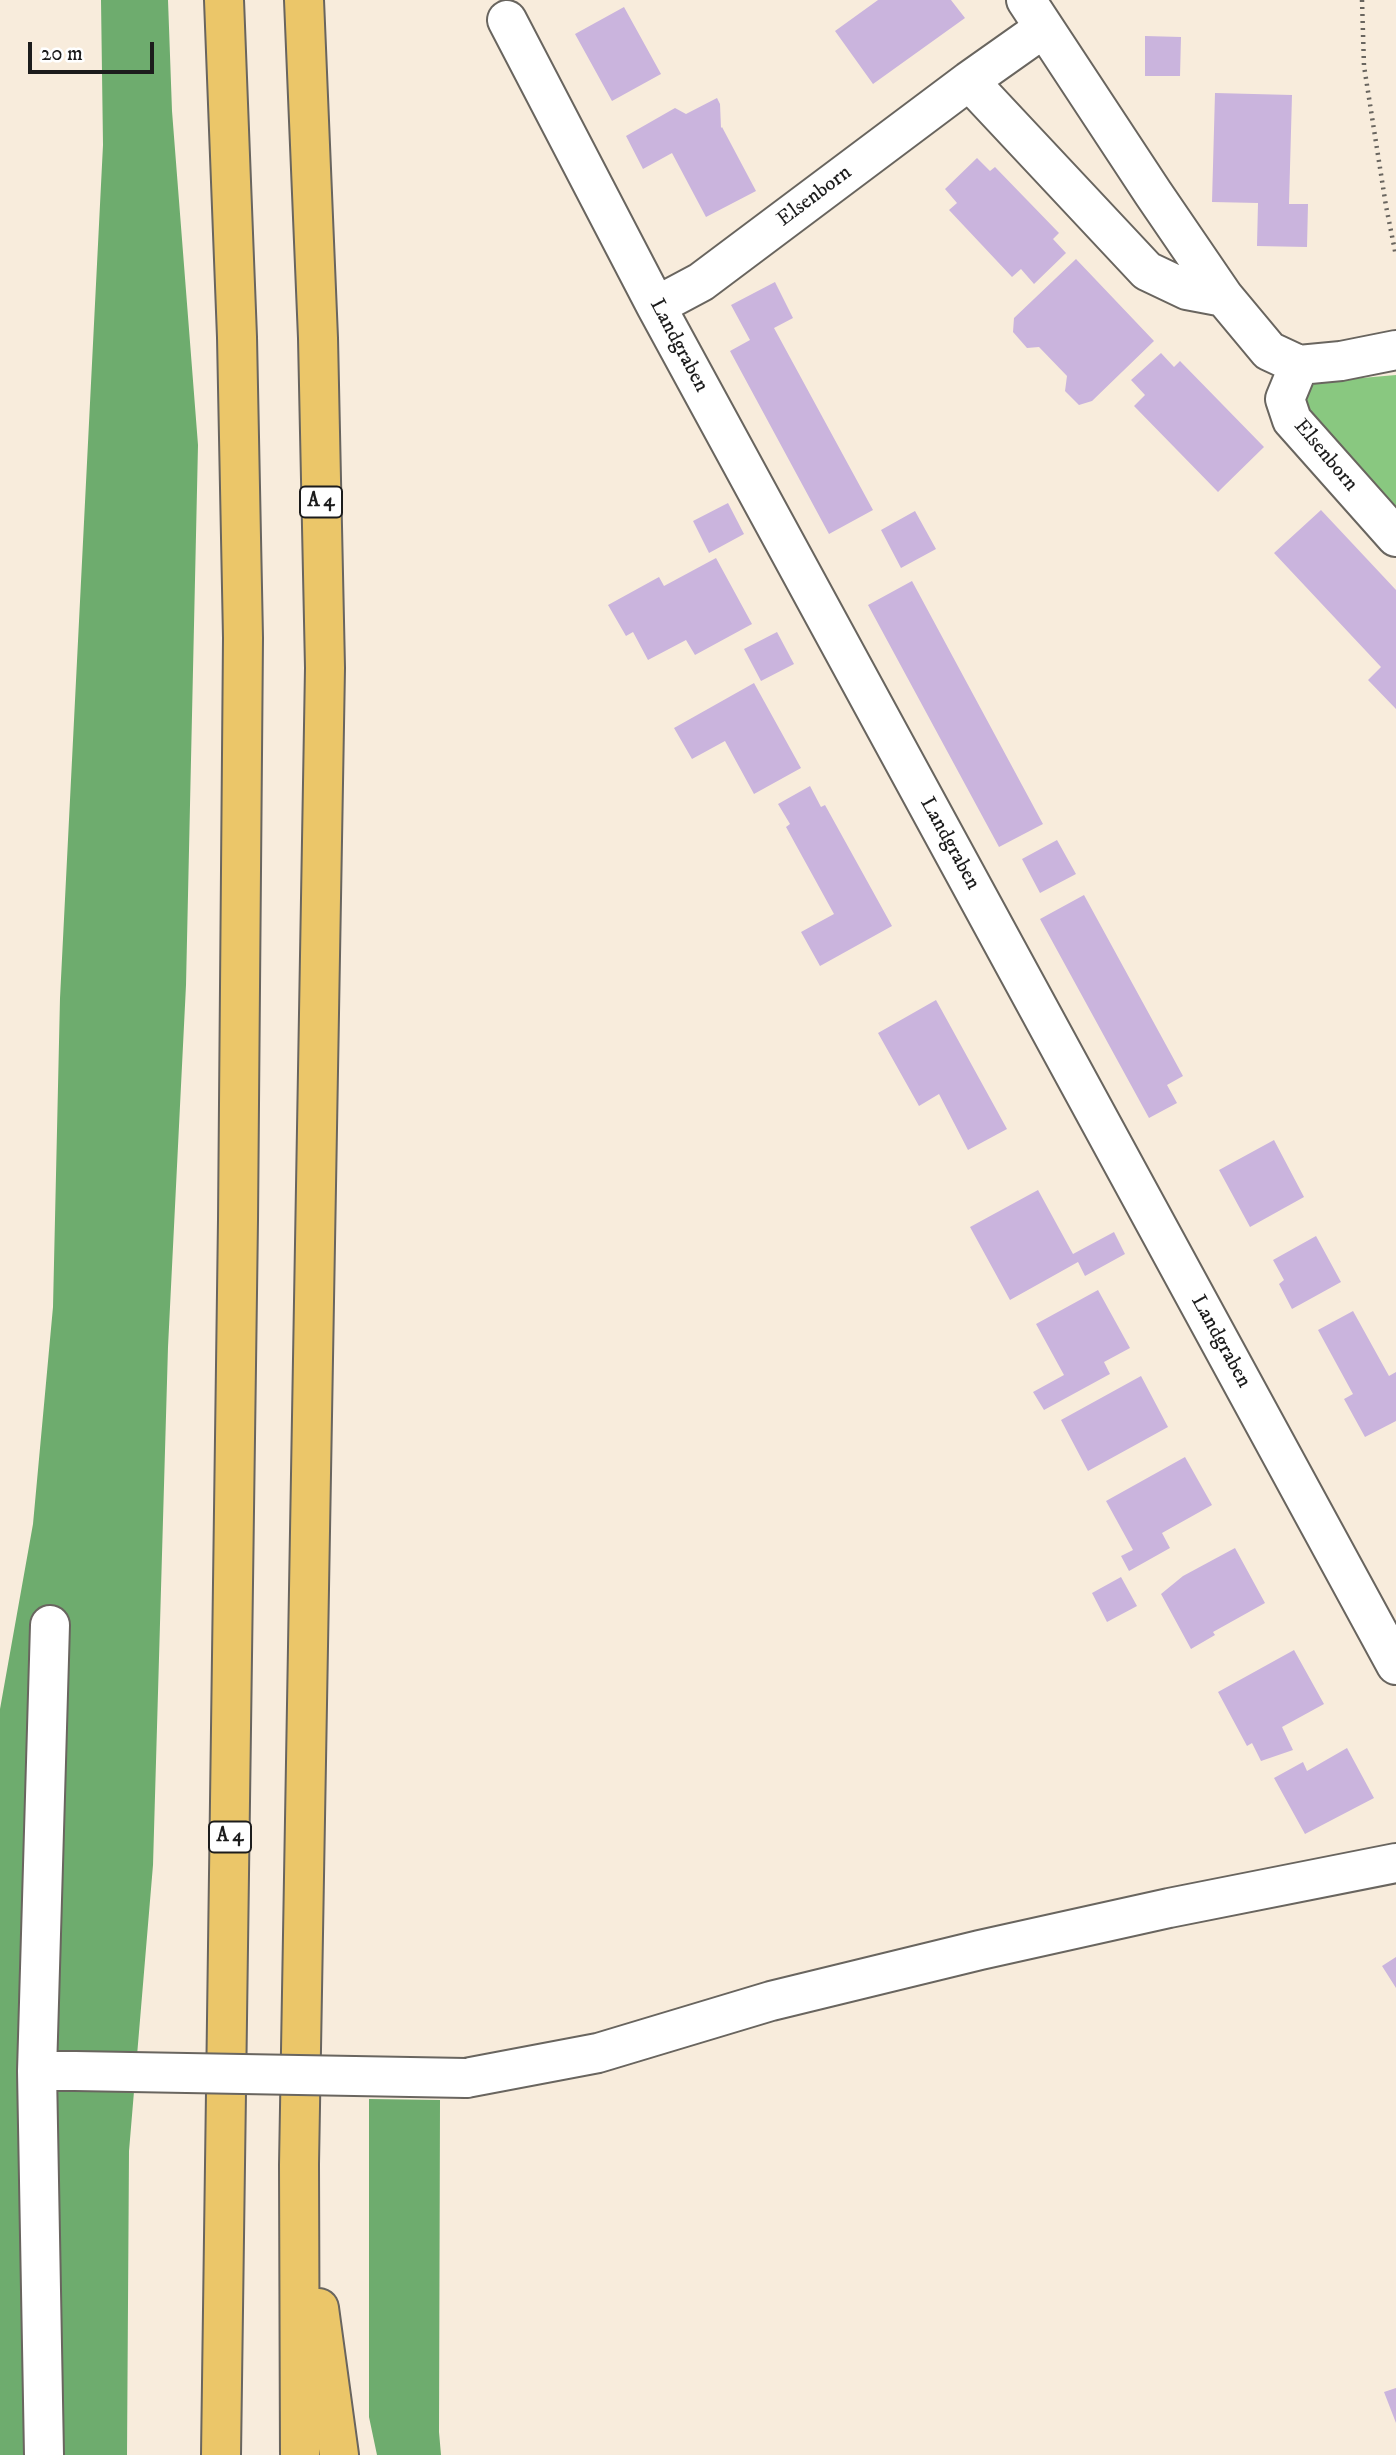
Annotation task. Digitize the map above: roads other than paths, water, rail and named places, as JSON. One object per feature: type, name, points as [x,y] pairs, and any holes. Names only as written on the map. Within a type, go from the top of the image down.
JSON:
[{"type":"highway","name":"A 4","points":[[221,2455],[243,638],[237,337],[224,0]]},
{"type":"highway","name":"A 4","points":[[300,2455],[299,2164],[324,668],[318,338],[304,0]]},
{"type":"highway","points":[[299,2164],[339,2455]]},
{"type":"street","name":"Elsenborn","points":[[656,306],[701,282],[969,81],[1035,14],[1224,297],[1269,351],[1300,365],[1285,399],[1292,420],[1396,537]]},
{"type":"street","name":"Landgraben","points":[[507,20],[656,306],[1396,1665]]},
{"type":"street","points":[[969,81],[1147,271],[1187,290],[1224,297]]},
{"type":"street","points":[[1300,365],[1341,361],[1396,350]]},
{"type":"street","points":[[44,2455],[37,2071],[50,1625]]},
{"type":"street","points":[[37,2071],[466,2078],[598,2053],[771,2001],[994,1947],[1169,1908],[1396,1863]]}]
